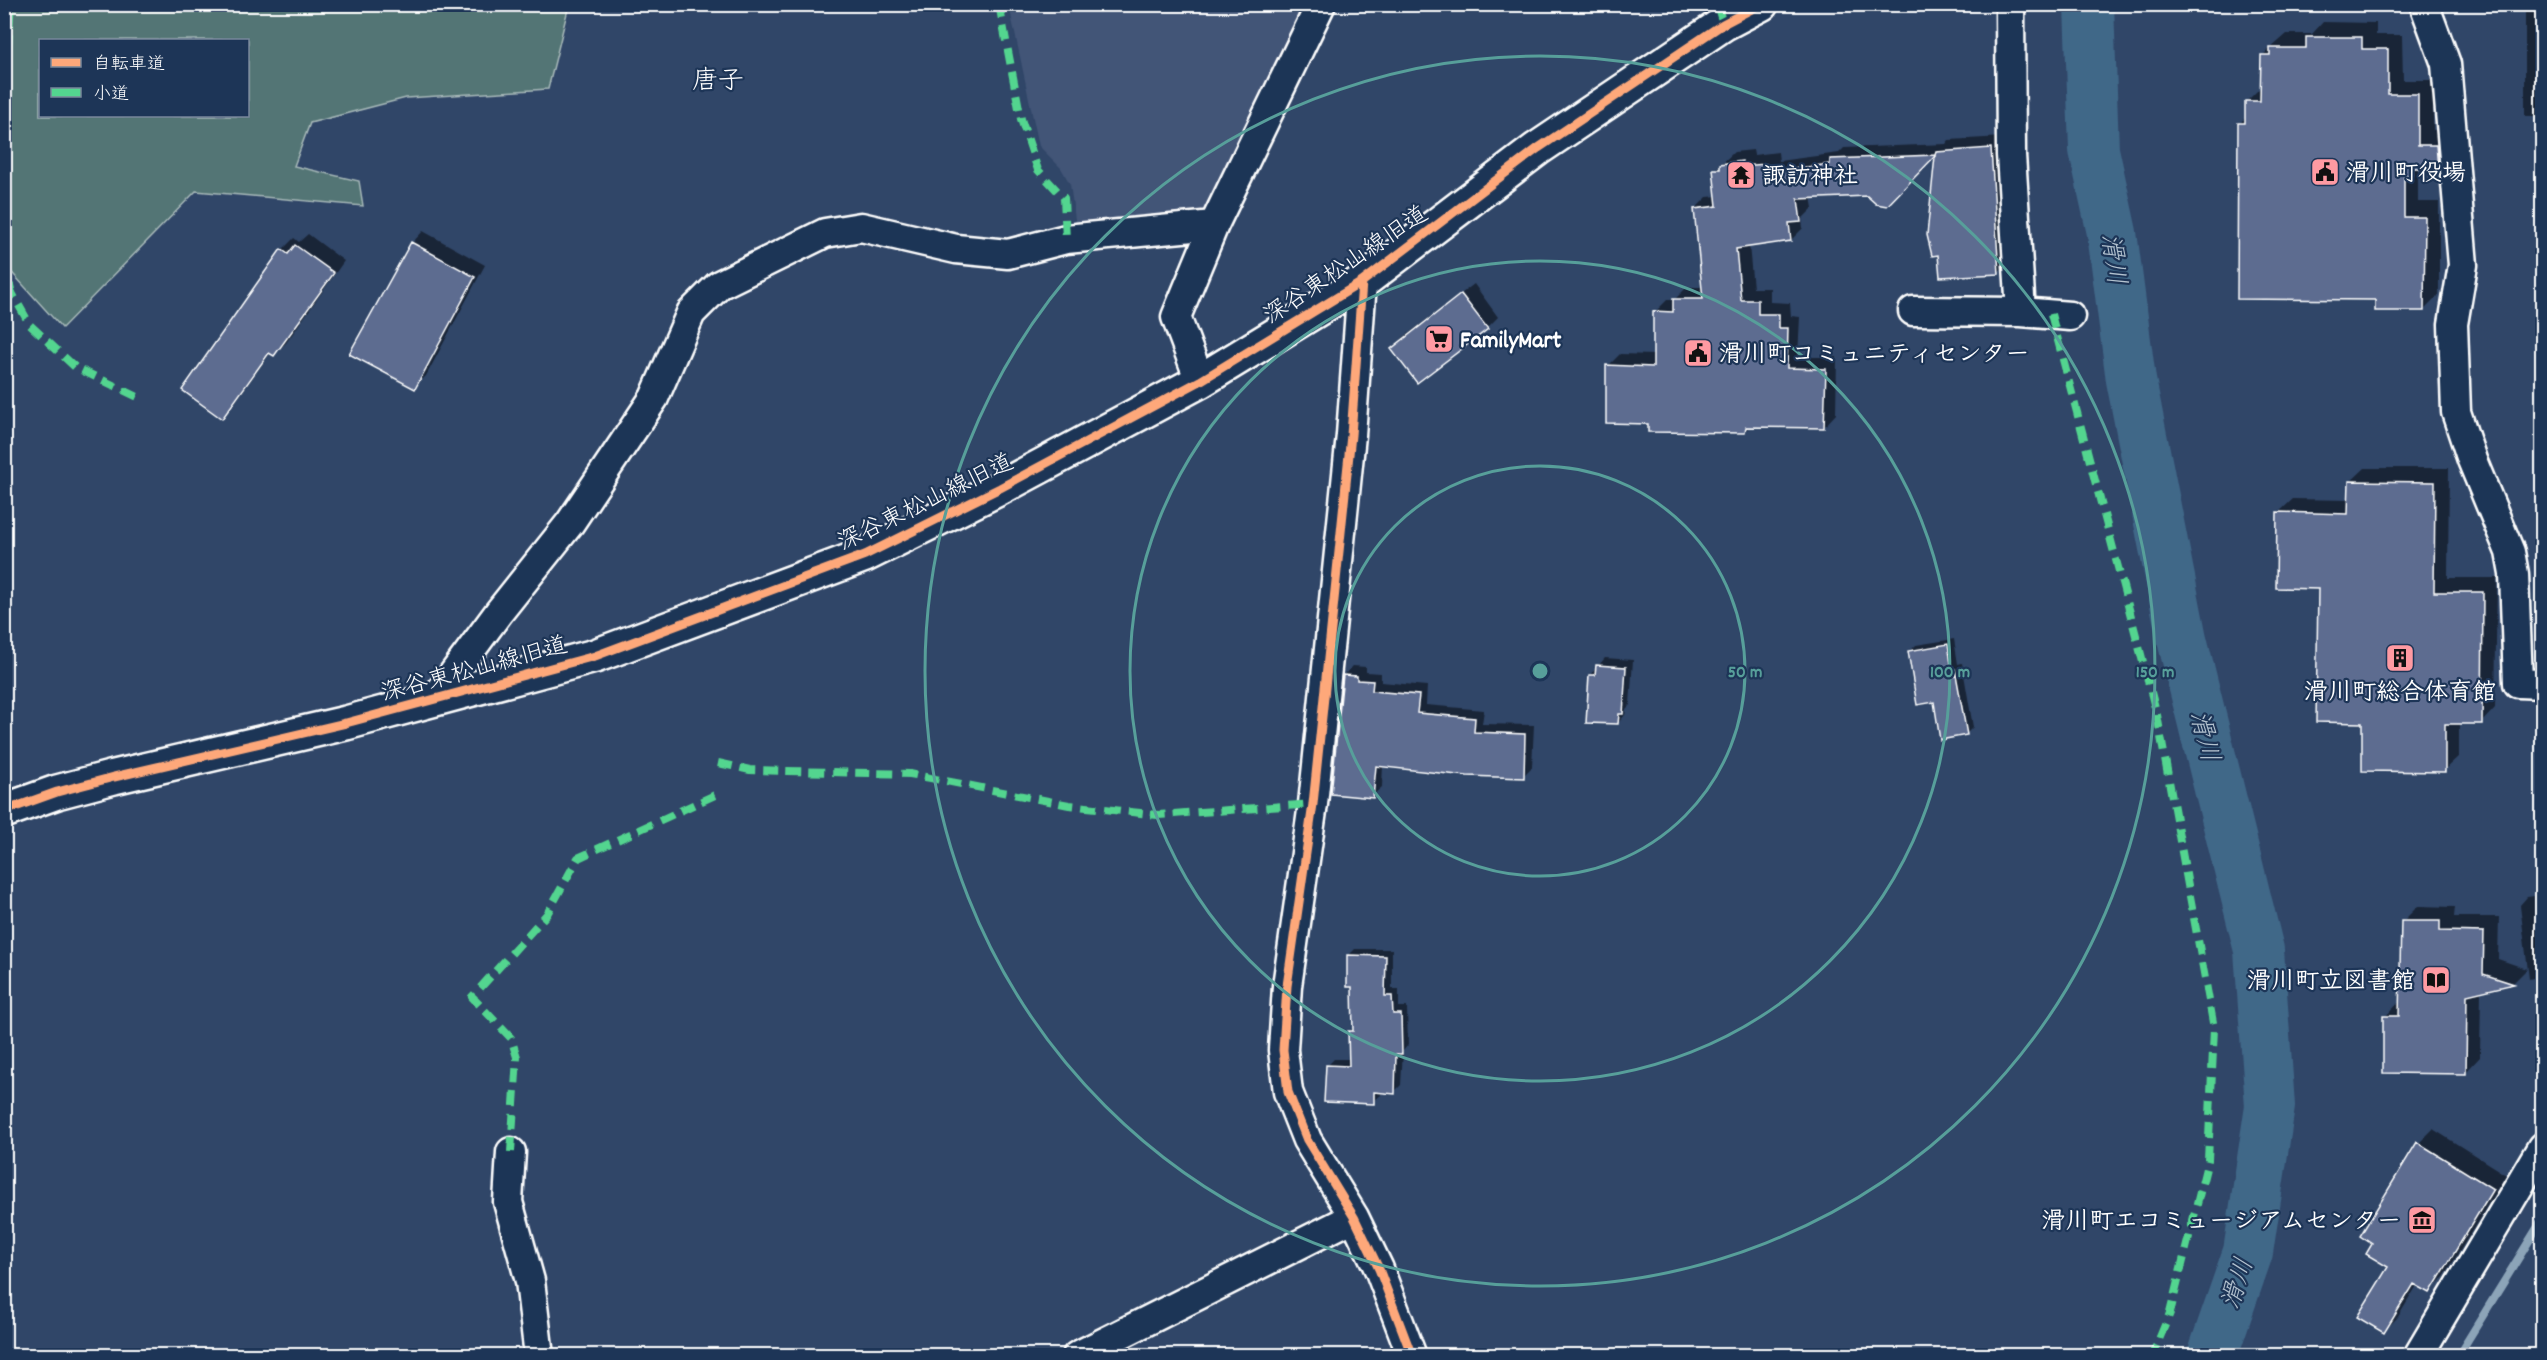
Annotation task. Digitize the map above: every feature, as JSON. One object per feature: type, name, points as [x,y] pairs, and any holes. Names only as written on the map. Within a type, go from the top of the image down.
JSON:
[{"type":"street","points":[[1200,381],[1176,317],[1214,225],[1321,4]]},
{"type":"street","name":"深谷東松山線旧道","points":[[4,811],[57,792],[114,777],[346,723],[595,656],[865,555],[1000,488],[1200,381],[1362,282],[1537,149],[1723,24],[1761,4]]},
{"type":"street","points":[[2010,4],[2011,155],[2021,312]]},
{"type":"street","points":[[2424,4],[2446,64],[2463,265],[2453,324],[2456,412],[2472,460],[2510,552],[2514,574],[2518,683],[2542,684]]},
{"type":"street","points":[[434,700],[499,612],[570,524],[654,398],[691,313],[719,285],[825,233],[861,227],[956,249],[1008,254],[1066,239],[1214,225]]},
{"type":"street","points":[[1362,282],[1351,435],[1312,816],[1287,986],[1283,1050],[1288,1092],[1307,1140],[1354,1217],[1379,1269],[1412,1356]]},
{"type":"street","points":[[1913,311],[2021,312],[2070,316]]},
{"type":"street","points":[[2418,1356],[2542,1147]]},
{"type":"street","points":[[511,1152],[508,1202],[530,1281],[539,1356]]},
{"type":"street","points":[[1077,1356],[1354,1217]]},
{"type":"shaded area","points":[[1009,5],[1304,5],[1206,211],[1076,226],[1070,184],[1061,168],[1039,146]]},
{"type":"green space","points":[[5,4],[569,4],[548,89],[406,98],[310,123],[294,166],[359,181],[363,206],[196,191],[62,328],[5,265]]},
{"type":"building","name":"滑川町役場","points":[[2306,37],[2362,37],[2362,49],[2388,49],[2388,94],[2418,94],[2418,145],[2436,145],[2438,168],[2412,168],[2412,175],[2404,175],[2404,217],[2425,217],[2424,311],[2375,311],[2375,300],[2237,299],[2238,123],[2245,123],[2245,101],[2260,101],[2261,55],[2270,55],[2270,48],[2306,48]]},
{"type":"building","points":[[1991,148],[1999,274],[1940,277],[1938,255],[1932,256],[1927,235],[1935,156],[1887,206],[1876,204],[1867,196],[1798,199],[1801,222],[1789,223],[1791,241],[1736,249],[1741,300],[1758,300],[1758,314],[1779,314],[1779,328],[1788,328],[1787,368],[1826,369],[1824,428],[1746,427],[1745,433],[1648,432],[1648,424],[1606,423],[1606,365],[1653,367],[1653,311],[1673,312],[1673,299],[1703,299],[1694,209],[1717,206],[1713,169],[1720,169],[1720,164],[1742,161],[1742,166],[1766,164],[1768,172],[1830,164],[1830,159],[1935,155],[1936,152]]},
{"type":"building","points":[[411,242],[475,277],[415,389],[349,354]]},
{"type":"building","points":[[295,245],[334,273],[274,356],[269,353],[222,419],[182,390],[281,249],[288,254]]},
{"type":"building","name":"FamilyMart","points":[[1461,294],[1488,329],[1417,383],[1391,349]]},
{"type":"building","name":"滑川町総合体育館","points":[[2349,481],[2435,482],[2434,592],[2483,592],[2482,724],[2445,724],[2445,772],[2362,771],[2362,723],[2316,722],[2318,589],[2276,588],[2277,512],[2348,514]]},
{"type":"building","points":[[1948,644],[1967,735],[1940,740],[1934,702],[1917,705],[1908,651]]},
{"type":"building","points":[[1596,665],[1626,667],[1623,714],[1619,714],[1618,724],[1586,723],[1589,675],[1595,675]]},
{"type":"building","points":[[1343,675],[1357,676],[1357,680],[1373,681],[1372,691],[1419,695],[1417,713],[1475,718],[1474,732],[1525,734],[1524,778],[1467,776],[1376,766],[1373,798],[1331,794]]},
{"type":"building","points":[[2401,921],[2440,921],[2440,931],[2484,932],[2483,974],[2514,984],[2467,995],[2466,1074],[2383,1073],[2383,1016],[2399,1016]]},
{"type":"building","points":[[1347,955],[1386,956],[1385,996],[1392,996],[1393,1014],[1401,1014],[1402,1054],[1396,1054],[1395,1094],[1374,1092],[1374,1104],[1324,1102],[1326,1065],[1349,1066],[1348,1031],[1353,1031],[1352,987],[1347,987]]},
{"type":"building","points":[[2417,1142],[2493,1189],[2430,1293],[2414,1284],[2384,1333],[2357,1317],[2388,1267],[2366,1254],[2372,1244],[2360,1236]]},
{"type":"waterway","name":"滑川","points":[[2089,4],[2094,150],[2112,233],[2131,380],[2182,639],[2259,950],[2270,1106],[2248,1252],[2212,1356]]},
{"type":"waterway","points":[[2458,1356],[2542,1220]]},
{"type":"marked path","points":[[4,95],[11,4]]},
{"type":"marked path","points":[[999,4],[1021,119],[1038,170],[1064,198],[1066,239]]},
{"type":"marked path","points":[[1717,4],[1723,24]]},
{"type":"marked path","points":[[4,262],[12,293],[30,325],[75,367],[138,397]]},
{"type":"marked path","points":[[2051,314],[2157,715],[2214,1028],[2208,1160],[2170,1313],[2152,1356]]},
{"type":"marked path","points":[[718,763],[750,770],[910,774],[1069,805],[1158,815],[1313,804]]},
{"type":"marked path","points":[[511,1152],[517,1057],[511,1038],[472,997],[547,914],[578,858],[717,794]]},
{"type":"cycle path","points":[[4,811],[57,792],[114,777],[346,723],[595,656],[865,555],[1000,488],[1200,381],[1362,282],[1537,149],[1723,24],[1761,4]]},
{"type":"cycle path","points":[[1362,282],[1351,435],[1313,804],[1287,986],[1283,1050],[1288,1092],[1307,1140],[1354,1217],[1379,1269],[1412,1356]]},
{"type":"place","name":"滑川町役場","points":[[2325,172]]},
{"type":"place","name":"諏訪神社","points":[[1741,175]]},
{"type":"place","name":"FamilyMart","points":[[1439,339]]},
{"type":"place","name":"滑川町コミュニティセンター","points":[[1698,353]]},
{"type":"place","name":"滑川町総合体育館","points":[[2400,658]]},
{"type":"place","name":"滑川町立図書館","points":[[2436,980]]},
{"type":"place","name":"滑川町エコミュージアムセンター","points":[[2422,1220]]},
{"type":"district","name":"唐子","points":[[718,79]]}]
